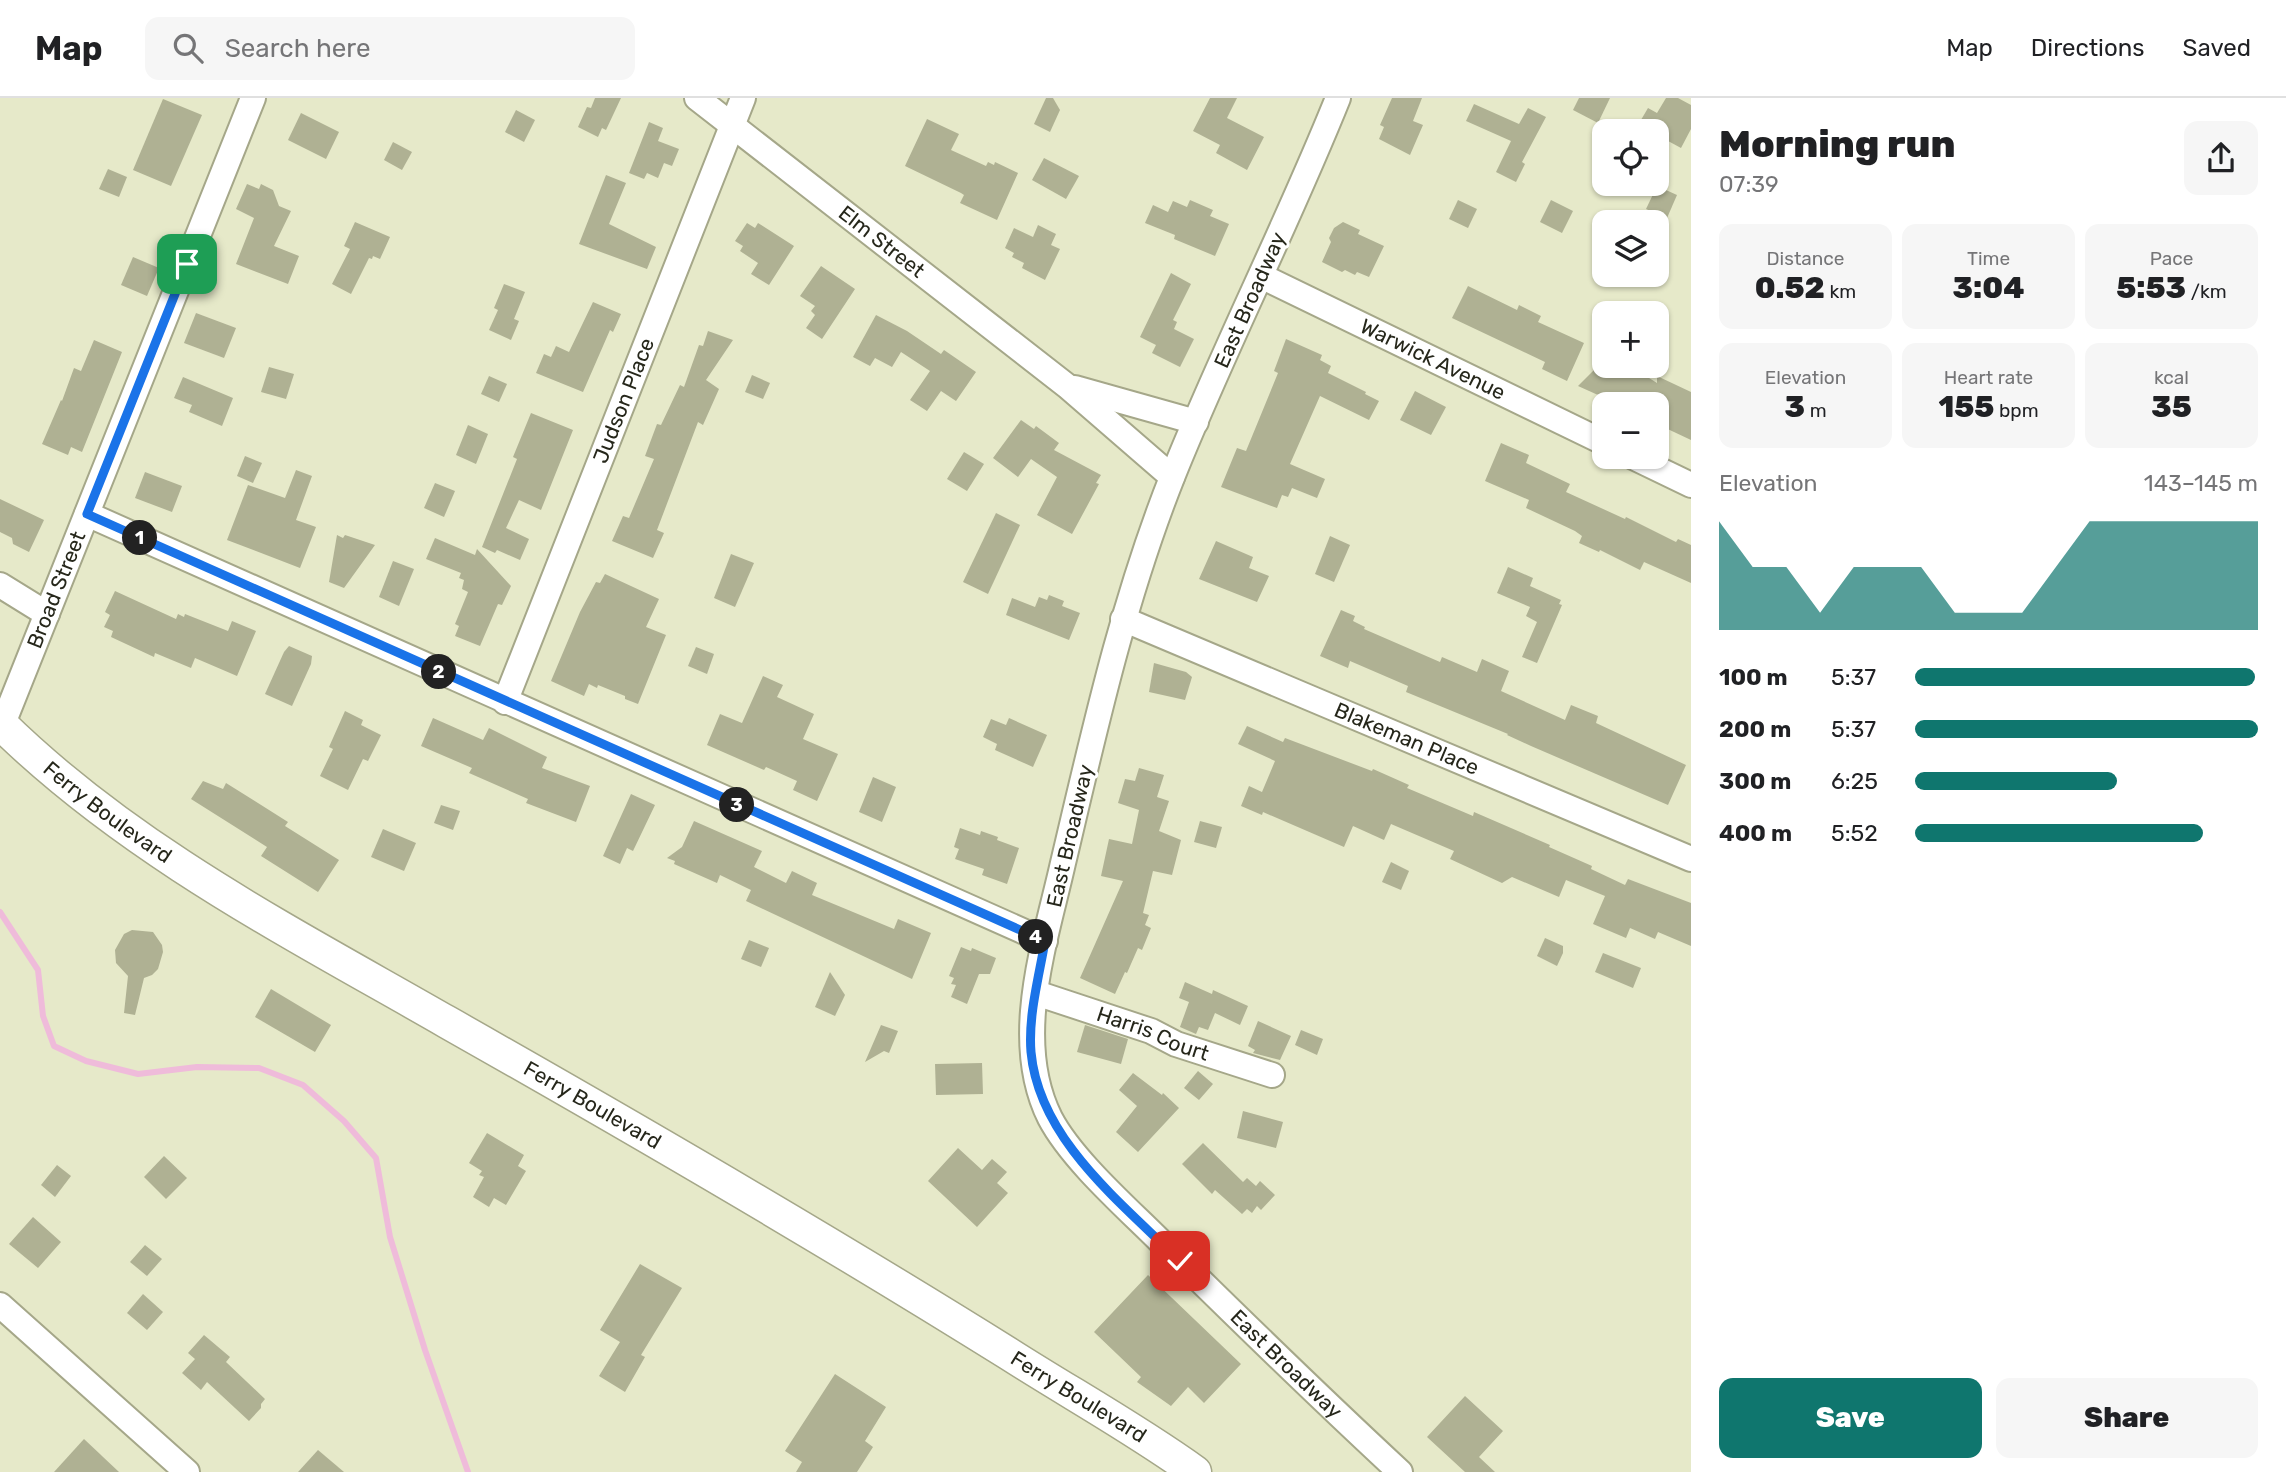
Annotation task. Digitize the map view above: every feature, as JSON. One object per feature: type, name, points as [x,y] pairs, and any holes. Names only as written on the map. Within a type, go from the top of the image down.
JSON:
[{"type":"main road","name":"Ferry Boulevard","points":[[1,727],[96,808],[146,844],[280,927],[852,1258],[1195,1472]]},
{"type":"street","name":"Broad Street","points":[[1,727],[253,98]]},
{"type":"street","name":"Elm Street","points":[[697,98],[1067,386],[1172,477]]},
{"type":"street","name":"Judson Place","points":[[505,702],[743,98]]},
{"type":"street","name":"East Broadway","points":[[1338,98],[1172,477],[1123,619],[1045,941],[1031,1032],[1035,1075],[1051,1121],[1067,1143],[1108,1190],[1291,1371],[1401,1472]]},
{"type":"street","name":"Warwick Avenue","points":[[1261,276],[1592,437]]},
{"type":"street","name":"Elm Street","points":[[1067,386],[1196,422]]},
{"type":"street","points":[[1658,469],[1691,485]]},
{"type":"street","points":[[87,514],[1045,941]]},
{"type":"street","points":[[0,585],[47,614]]},
{"type":"street","name":"Blakeman Place","points":[[1123,619],[1691,859]]},
{"type":"street","name":"Harris Court","points":[[1036,993],[1272,1075]]},
{"type":"street","points":[[0,1305],[187,1472]]},
{"type":"building","points":[[595,98],[621,98],[606,130],[602,128],[598,137],[578,127],[587,107],[591,108]]},
{"type":"building","points":[[1046,98],[1053,98],[1060,110],[1050,132],[1034,124]]},
{"type":"building","points":[[1210,98],[1237,98],[1227,118],[1264,137],[1247,170],[1216,153],[1220,145],[1193,131]]},
{"type":"building","points":[[1392,98],[1422,98],[1413,121],[1423,125],[1410,155],[1379,139],[1384,127],[1380,125]]},
{"type":"building","points":[[1579,98],[1610,98],[1600,119],[1592,120],[1573,110]]},
{"type":"building","points":[[1666,98],[1678,98],[1691,105],[1691,129],[1681,148],[1669,142],[1669,119],[1642,119],[1648,108],[1657,113]]},
{"type":"building","points":[[163,99],[202,115],[171,186],[133,170]]},
{"type":"building","points":[[1474,104],[1519,124],[1528,108],[1546,117],[1522,162],[1525,164],[1516,182],[1496,172],[1511,141],[1466,121]]},
{"type":"building","points":[[516,110],[535,120],[524,142],[505,132]]},
{"type":"building","points":[[301,113],[339,132],[326,159],[288,140]]},
{"type":"building","points":[[927,119],[959,134],[951,150],[986,166],[988,162],[994,165],[995,162],[1018,173],[997,220],[960,203],[964,195],[961,193],[905,166]]},
{"type":"building","points":[[649,122],[663,128],[658,141],[679,149],[672,166],[664,163],[658,178],[647,173],[644,179],[629,173]]},
{"type":"building","points":[[393,142],[412,152],[402,170],[384,160]]},
{"type":"building","points":[[1044,158],[1079,176],[1066,199],[1032,180]]},
{"type":"building","points":[[108,169],[127,177],[119,197],[99,189]]},
{"type":"building","points":[[606,175],[626,183],[609,224],[656,247],[647,269],[579,244]]},
{"type":"building","points":[[247,184],[259,189],[261,184],[273,190],[279,206],[291,211],[274,246],[299,256],[288,284],[236,264],[254,218],[236,209]]},
{"type":"building","points":[[1669,191],[1677,195],[1669,213],[1669,210],[1646,209],[1652,196],[1669,196]]},
{"type":"building","points":[[1190,200],[1213,210],[1210,216],[1229,224],[1215,256],[1174,239],[1175,235],[1145,223],[1153,205],[1168,212],[1173,201],[1187,207]]},
{"type":"building","points":[[1458,200],[1477,209],[1468,228],[1449,219]]},
{"type":"building","points":[[1551,200],[1573,211],[1562,233],[1540,222]]},
{"type":"building","points":[[355,222],[390,237],[380,259],[373,256],[372,259],[369,258],[351,294],[332,284],[350,249],[344,246]]},
{"type":"building","points":[[1343,222],[1360,230],[1358,234],[1384,246],[1369,277],[1357,272],[1355,275],[1345,270],[1342,272],[1322,262],[1334,228]]},
{"type":"building","points":[[747,223],[755,228],[758,223],[794,246],[769,285],[751,274],[758,263],[740,251],[743,246],[735,241]]},
{"type":"building","points":[[1038,225],[1056,234],[1051,245],[1060,249],[1045,280],[1022,268],[1024,263],[1012,257],[1014,253],[1005,248],[1014,228],[1033,237]]},
{"type":"building","points":[[133,257],[159,268],[147,296],[121,285]]},
{"type":"building","points":[[821,266],[855,289],[822,339],[806,328],[815,315],[811,311],[815,306],[800,296]]},
{"type":"building","points":[[1171,273],[1191,284],[1173,320],[1177,322],[1174,329],[1194,339],[1180,367],[1152,353],[1156,345],[1140,337]]},
{"type":"building","points":[[504,284],[525,292],[514,319],[519,321],[511,340],[489,330],[498,310],[494,308]]},
{"type":"building","points":[[1468,286],[1517,310],[1519,305],[1541,316],[1538,322],[1584,343],[1567,381],[1542,369],[1545,362],[1452,318]]},
{"type":"building","points":[[593,302],[621,314],[613,332],[610,330],[583,392],[536,373],[544,354],[551,357],[556,346],[569,352]]},
{"type":"building","points":[[196,313],[236,328],[224,358],[184,343]]},
{"type":"building","points":[[876,315],[907,331],[941,354],[944,350],[976,372],[956,401],[941,391],[927,411],[910,400],[930,371],[901,352],[892,367],[875,358],[870,366],[853,357]]},
{"type":"building","points":[[708,331],[733,340],[706,380],[719,389],[703,425],[698,422],[657,530],[664,533],[653,558],[612,541],[623,516],[629,518],[654,459],[645,456],[657,424],[661,425],[680,385],[684,387],[699,345],[703,346]]},
{"type":"building","points":[[1286,339],[1322,355],[1320,360],[1331,366],[1328,373],[1379,401],[1369,420],[1320,396],[1290,464],[1325,479],[1317,498],[1292,488],[1288,497],[1282,495],[1277,508],[1221,487],[1237,448],[1246,451],[1278,373],[1274,371]]},
{"type":"building","points":[[94,340],[122,352],[82,452],[71,447],[68,455],[42,444],[74,368],[81,371]]},
{"type":"building","points":[[269,367],[294,374],[286,399],[261,392]]},
{"type":"building","points":[[1592,372],[1592,378],[1649,378],[1657,383],[1657,378],[1661,378],[1691,392],[1691,440],[1669,430],[1669,392],[1592,392],[1578,386]]},
{"type":"building","points":[[752,375],[770,383],[763,399],[745,392]]},
{"type":"building","points":[[489,376],[507,384],[499,402],[481,394]]},
{"type":"building","points":[[183,377],[233,398],[222,426],[189,412],[192,405],[174,398]]},
{"type":"building","points":[[1415,391],[1446,407],[1431,435],[1400,420]]},
{"type":"building","points":[[531,413],[573,430],[541,510],[519,500],[506,528],[529,539],[520,560],[482,547],[517,459],[513,457]]},
{"type":"building","points":[[1021,420],[1034,429],[1036,426],[1059,443],[1054,450],[1101,475],[1096,483],[1099,484],[1072,534],[1037,515],[1057,477],[1031,459],[1018,477],[993,458]]},
{"type":"building","points":[[468,425],[488,434],[476,464],[456,455]]},
{"type":"building","points":[[1501,443],[1529,455],[1526,463],[1570,484],[1566,492],[1676,542],[1678,539],[1691,545],[1691,583],[1644,562],[1640,570],[1579,543],[1582,536],[1575,531],[1526,508],[1529,500],[1485,481]]},
{"type":"building","points":[[964,452],[984,464],[967,491],[947,479]]},
{"type":"building","points":[[245,456],[262,463],[253,483],[237,476]]},
{"type":"building","points":[[296,470],[312,476],[296,520],[316,527],[300,568],[227,540],[248,485],[285,498]]},
{"type":"building","points":[[145,472],[182,486],[172,512],[135,498]]},
{"type":"building","points":[[435,483],[455,491],[444,517],[424,508]]},
{"type":"building","points":[[0,499],[44,520],[29,552],[13,544],[12,538],[0,532]]},
{"type":"building","points":[[996,513],[1020,525],[988,594],[963,582]]},
{"type":"building","points":[[337,535],[375,545],[344,588],[329,582]]},
{"type":"building","points":[[1330,536],[1350,545],[1334,582],[1315,574]]},
{"type":"building","points":[[435,538],[475,555],[477,549],[511,586],[502,605],[498,604],[480,646],[455,636],[459,626],[455,624],[468,592],[462,589],[464,580],[459,578],[461,573],[426,559]]},
{"type":"building","points":[[1216,541],[1253,557],[1249,568],[1269,576],[1257,602],[1199,579]]},
{"type":"building","points":[[731,554],[754,563],[735,607],[714,598]]},
{"type":"building","points":[[393,561],[414,569],[399,606],[379,597]]},
{"type":"building","points":[[1508,567],[1533,578],[1530,586],[1561,600],[1559,604],[1562,605],[1537,663],[1522,657],[1537,622],[1526,616],[1530,607],[1497,593]]},
{"type":"building","points":[[605,574],[659,599],[646,627],[666,635],[638,704],[598,685],[597,688],[589,684],[584,696],[551,681],[580,612],[596,582],[600,583]]},
{"type":"building","points":[[115,591],[176,619],[178,614],[184,617],[185,614],[228,631],[232,621],[256,631],[237,676],[195,658],[191,668],[155,653],[154,657],[111,637],[113,631],[104,627],[110,615],[105,612]]},
{"type":"building","points":[[1049,595],[1064,601],[1062,606],[1080,613],[1069,640],[1006,615],[1012,598],[1035,607],[1039,597],[1047,600]]},
{"type":"building","points":[[1341,610],[1355,616],[1353,621],[1365,627],[1364,629],[1440,662],[1442,657],[1477,672],[1482,659],[1509,671],[1501,691],[1565,720],[1571,705],[1598,716],[1596,723],[1686,765],[1668,805],[1406,692],[1408,686],[1350,661],[1348,668],[1320,656]]},
{"type":"building","points":[[289,646],[312,656],[292,706],[265,694]]},
{"type":"building","points":[[696,647],[714,654],[707,674],[688,666]]},
{"type":"building","points":[[1154,663],[1186,672],[1192,677],[1185,700],[1149,692]]},
{"type":"building","points":[[763,676],[783,685],[777,697],[814,714],[803,739],[838,754],[817,801],[793,790],[797,781],[707,745],[720,714],[742,723]]},
{"type":"building","points":[[345,711],[363,720],[361,725],[381,735],[368,761],[363,759],[348,790],[320,776],[333,749],[329,747]]},
{"type":"building","points":[[433,718],[483,740],[489,728],[547,757],[542,768],[590,786],[576,822],[526,803],[528,799],[469,773],[472,768],[421,746]]},
{"type":"building","points":[[1009,718],[1047,735],[1033,767],[995,750],[997,744],[983,737],[991,719],[1006,725]]},
{"type":"building","points":[[1247,726],[1283,742],[1285,738],[1372,771],[1373,769],[1409,785],[1407,788],[1473,816],[1474,812],[1550,845],[1549,847],[1592,866],[1591,869],[1625,885],[1628,879],[1691,903],[1691,946],[1658,932],[1655,939],[1630,928],[1626,938],[1593,924],[1605,896],[1566,880],[1559,897],[1512,877],[1502,883],[1450,859],[1454,851],[1391,824],[1384,840],[1353,826],[1344,847],[1263,812],[1262,815],[1241,806],[1249,786],[1262,792],[1275,761],[1238,744]]},
{"type":"building","points":[[1139,768],[1164,775],[1157,797],[1169,801],[1159,831],[1181,840],[1172,875],[1153,871],[1143,913],[1149,915],[1145,925],[1151,928],[1142,950],[1138,948],[1115,994],[1080,978],[1123,881],[1101,876],[1109,839],[1132,844],[1139,810],[1118,803],[1125,779],[1135,781]]},
{"type":"building","points":[[873,777],[896,787],[882,822],[859,812]]},
{"type":"building","points":[[203,781],[223,789],[226,783],[288,822],[285,826],[339,860],[318,892],[261,856],[267,847],[191,799]]},
{"type":"building","points":[[631,794],[655,805],[633,851],[627,848],[620,864],[603,856]]},
{"type":"building","points":[[441,805],[460,811],[453,830],[434,823]]},
{"type":"building","points":[[694,821],[762,851],[754,867],[786,883],[792,871],[817,883],[812,895],[894,929],[898,919],[931,933],[912,979],[746,901],[751,890],[720,875],[717,883],[674,864],[675,861],[667,858],[682,847]]},
{"type":"building","points":[[1200,821],[1222,827],[1216,848],[1194,842]]},
{"type":"building","points":[[960,828],[980,835],[981,831],[1019,848],[1007,884],[982,875],[984,869],[955,859],[959,849],[954,847]]},
{"type":"building","points":[[383,829],[416,843],[404,871],[371,857]]},
{"type":"building","points":[[1391,862],[1409,871],[1401,890],[1382,882]]},
{"type":"building","points":[[132,930],[153,932],[162,945],[163,952],[158,969],[144,978],[135,1015],[124,1013],[128,976],[116,963],[115,950],[124,934]]},
{"type":"building","points":[[1545,938],[1563,946],[1557,966],[1537,956]]},
{"type":"building","points":[[749,940],[769,948],[761,967],[741,959]]},
{"type":"building","points":[[961,947],[971,951],[972,948],[996,958],[990,974],[979,974],[967,1004],[951,997],[956,985],[951,984],[954,978],[949,976]]},
{"type":"building","points":[[1603,953],[1641,968],[1633,988],[1595,972]]},
{"type":"building","points":[[830,972],[845,995],[835,1016],[815,1007]]},
{"type":"building","points":[[1185,982],[1212,994],[1213,990],[1248,1006],[1240,1025],[1215,1013],[1208,1030],[1199,1027],[1196,1034],[1180,1027],[1189,1002],[1179,998]]},
{"type":"building","points":[[271,989],[331,1025],[315,1052],[255,1017]]},
{"type":"building","points":[[1258,1021],[1291,1036],[1280,1060],[1253,1053],[1255,1050],[1248,1046]]},
{"type":"building","points":[[881,1025],[898,1031],[889,1053],[884,1051],[865,1062]]},
{"type":"building","points":[[1085,1025],[1128,1039],[1121,1064],[1077,1052]]},
{"type":"building","points":[[1301,1030],[1323,1039],[1317,1055],[1295,1045]]},
{"type":"building","points":[[982,1063],[983,1094],[936,1095],[935,1064]]},
{"type":"building","points":[[1198,1071],[1213,1084],[1199,1100],[1184,1088]]},
{"type":"building","points":[[1133,1073],[1162,1095],[1163,1093],[1179,1108],[1138,1152],[1116,1132],[1137,1106],[1119,1090]]},
{"type":"building","points":[[1243,1111],[1283,1122],[1276,1148],[1237,1138]]},
{"type":"building","points":[[487,1133],[524,1155],[518,1166],[526,1171],[506,1205],[494,1198],[489,1207],[473,1197],[484,1177],[479,1175],[482,1171],[469,1163]]},
{"type":"building","points":[[1203,1143],[1243,1182],[1247,1178],[1256,1186],[1260,1181],[1275,1195],[1261,1210],[1257,1206],[1252,1213],[1247,1209],[1242,1214],[1215,1190],[1212,1194],[1182,1164]]},
{"type":"building","points":[[958,1148],[982,1170],[992,1159],[1007,1172],[997,1183],[1008,1193],[977,1227],[928,1181]]},
{"type":"building","points":[[164,1156],[187,1178],[166,1199],[144,1177]]},
{"type":"building","points":[[57,1165],[71,1176],[55,1197],[41,1185]]},
{"type":"building","points":[[33,1217],[61,1242],[38,1268],[9,1244]]},
{"type":"building","points":[[145,1245],[162,1259],[147,1276],[130,1262]]},
{"type":"building","points":[[640,1264],[682,1288],[641,1355],[645,1357],[625,1392],[599,1376],[620,1342],[600,1330]]},
{"type":"building","points":[[1148,1275],[1241,1364],[1204,1403],[1188,1387],[1171,1406],[1137,1382],[1141,1377],[1094,1332]]},
{"type":"building","points":[[143,1294],[163,1312],[147,1330],[127,1313]]},
{"type":"building","points":[[204,1335],[230,1357],[226,1362],[265,1399],[249,1421],[207,1382],[201,1390],[182,1373],[195,1359],[188,1353]]},
{"type":"building","points":[[835,1374],[886,1407],[865,1441],[873,1447],[857,1472],[796,1472],[802,1462],[785,1451]]},
{"type":"building","points":[[1465,1396],[1503,1431],[1479,1457],[1495,1472],[1465,1472],[1427,1437]]},
{"type":"building","points":[[84,1439],[119,1472],[54,1472]]},
{"type":"building","points":[[318,1450],[344,1472],[298,1472]]},
{"type":"waterway","points":[[0,912],[38,970],[43,1016],[54,1046],[86,1061],[138,1074],[197,1067],[259,1068],[303,1085],[344,1121],[376,1158],[390,1237],[425,1350],[468,1472]]},
{"type":"route","points":[[187,264],[87,514],[1045,941],[1031,1032],[1031,1052],[1041,1097],[1051,1121],[1108,1190],[1180,1261]]}]
